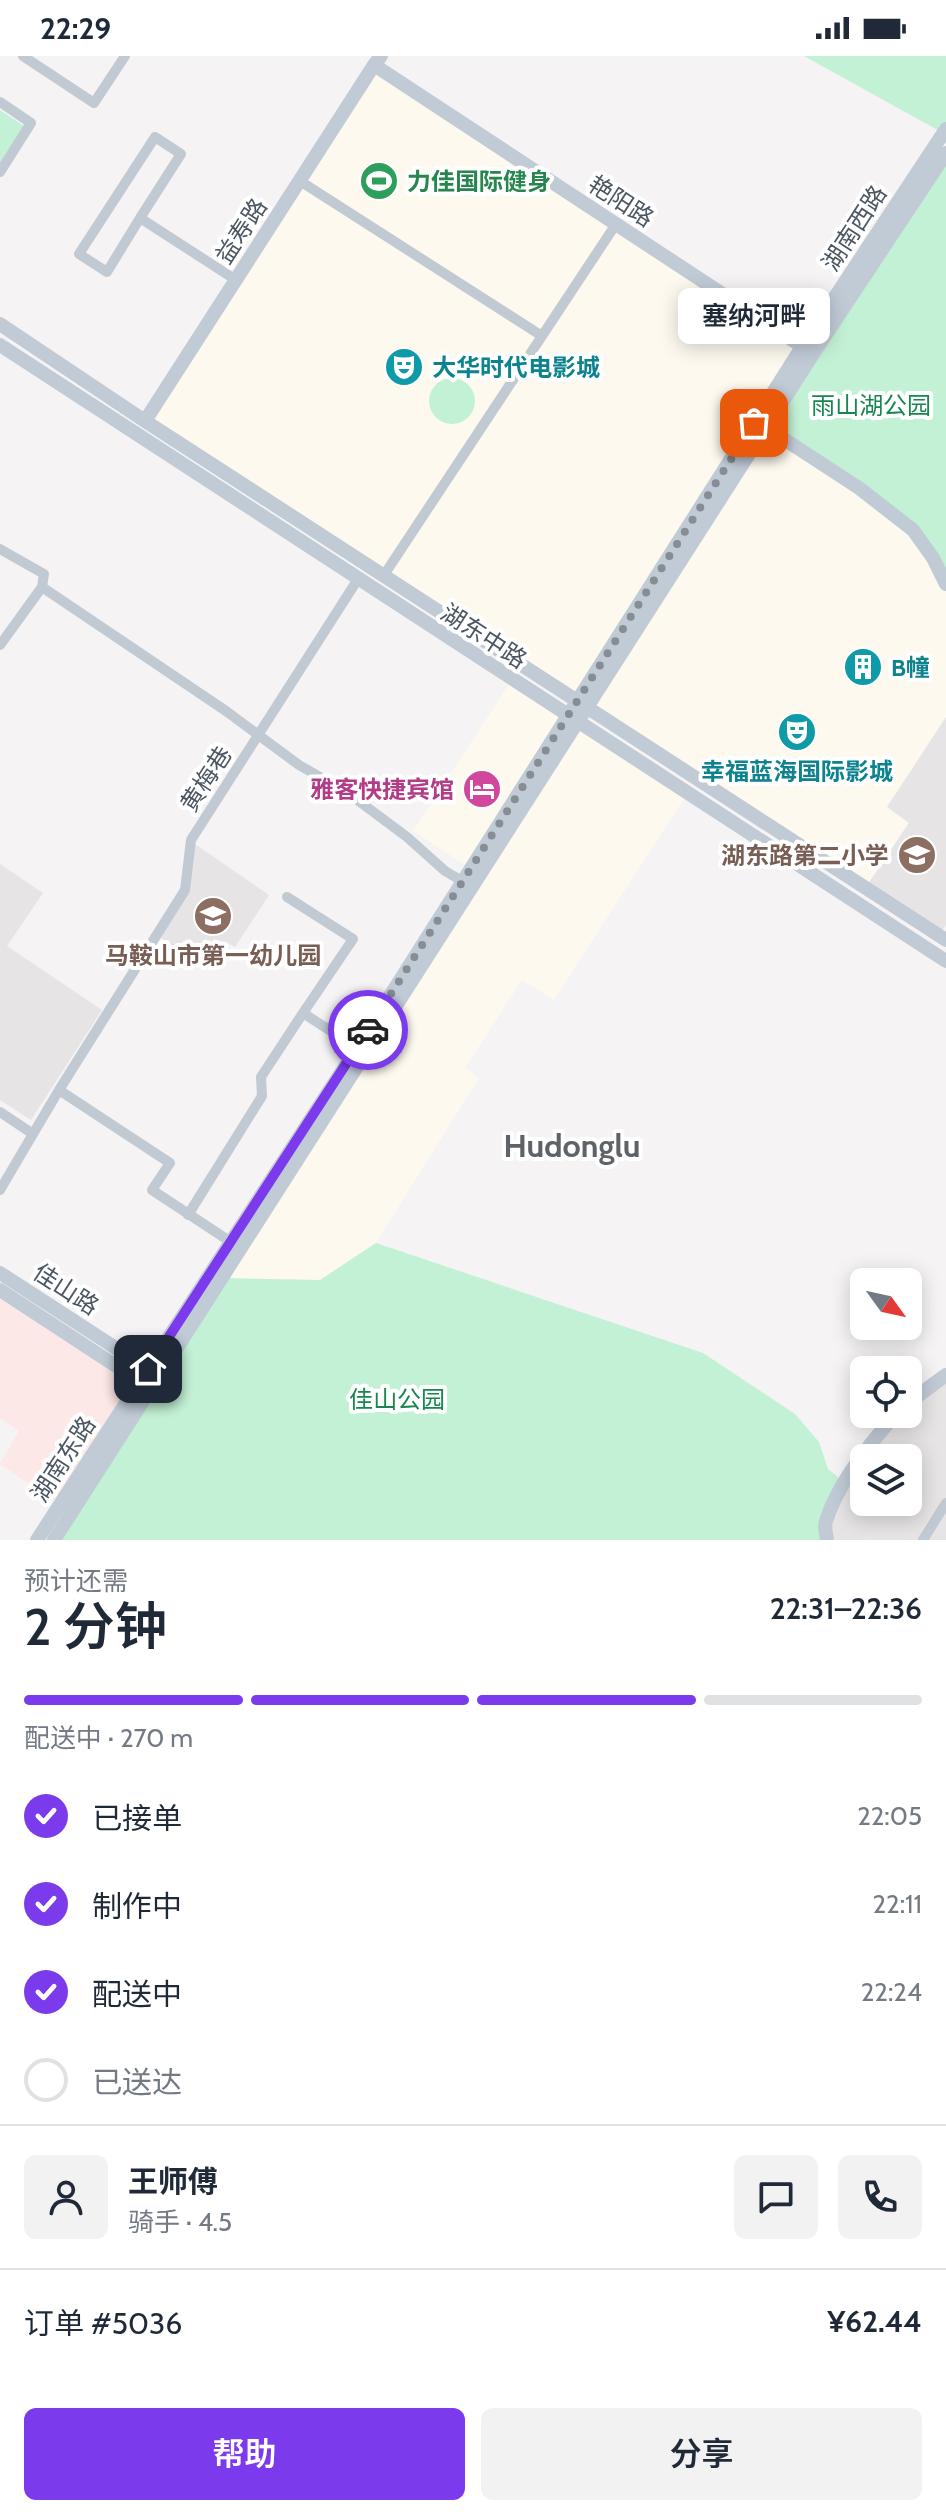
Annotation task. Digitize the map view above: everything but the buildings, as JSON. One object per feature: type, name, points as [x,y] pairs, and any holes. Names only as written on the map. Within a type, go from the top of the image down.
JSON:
[{"type":"main road","name":"益寿路","points":[[145,421],[378,61]]},
{"type":"main road","name":"艳阳路","points":[[378,61],[616,224],[808,350]]},
{"type":"main road","name":"湖南西路","points":[[582,702],[946,129]]},
{"type":"main road","name":"湖南西路","points":[[582,702],[767,428],[808,350],[946,153]]},
{"type":"main road","name":"湖东中路","points":[[0,324],[946,940]]},
{"type":"main road","name":"湖东中路","points":[[0,345],[946,961]]},
{"type":"main road","points":[[767,428],[859,488],[913,530],[933,558],[946,584]]},
{"type":"main road","points":[[54,1540],[582,702]]},
{"type":"main road","name":"湖南东路","points":[[37,1540],[462,881],[572,719]]},
{"type":"main road","name":"佳山路","points":[[0,1273],[144,1375]]},
{"type":"main road","name":"佳山路","points":[[0,1290],[144,1375]]},
{"type":"main road","points":[[922,1393],[946,1375]]},
{"type":"main road","points":[[827,1540],[824,1525],[836,1499],[884,1428]]},
{"type":"street","points":[[23,56],[94,103],[125,56]]},
{"type":"street","points":[[0,102],[31,123],[0,172]]},
{"type":"street","points":[[155,137],[181,154],[140,218],[107,272],[79,254],[155,137]]},
{"type":"street","points":[[300,181],[542,336]]},
{"type":"street","points":[[140,218],[236,280]]},
{"type":"street","points":[[384,575],[616,224]]},
{"type":"street","points":[[0,549],[44,574],[42,587],[0,645]]},
{"type":"street","name":"黄梅巷","points":[[33,1134],[185,890],[191,840],[358,579]]},
{"type":"street","points":[[42,587],[299,765],[348,793],[407,837],[445,871],[462,881]]},
{"type":"street","points":[[188,1215],[262,1096],[261,1077],[353,939],[287,897]]},
{"type":"street","points":[[303,1013],[357,1048]]},
{"type":"street","points":[[59,1090],[170,1163],[152,1190],[231,1242]]},
{"type":"street","points":[[0,1112],[33,1134],[0,1190]]},
{"type":"street","points":[[923,1540],[946,1503]]},
{"type":"shaded area","points":[[374,65],[802,347],[577,699],[145,421]]},
{"type":"shaded area","points":[[767,428],[913,530],[946,585],[946,717],[887,807],[909,822],[866,887],[589,703]]},
{"type":"shaded area","points":[[511,681],[567,716],[470,868],[413,831]]},
{"type":"shaded area","name":"湖东路第二小学","points":[[946,717],[946,925],[939,935],[866,887],[909,823],[887,807]]},
{"type":"shaded area","points":[[577,722],[687,794],[554,1000],[522,980],[465,1068],[479,1078],[376,1243],[320,1280],[223,1278]]},
{"type":"shaded area","name":"马鞍山市第一幼儿园","points":[[192,842],[269,895],[235,947],[225,942],[207,968],[158,936],[187,891]]},
{"type":"shaded area","points":[[0,864],[43,893],[7,946],[102,1010],[31,1120],[0,1100]]},
{"type":"shaded area","points":[[0,1290],[139,1381],[60,1504],[0,1464],[19,1431],[0,1418]]},
{"type":"shaded area","points":[[946,1375],[946,1540],[827,1540],[824,1525],[850,1477],[850,1516],[922,1516],[922,1444],[871,1444],[884,1428],[922,1428],[922,1393]]},
{"type":"green space","points":[[804,56],[946,56],[946,129],[943,133]]},
{"type":"green space","points":[[0,110],[24,126],[0,164]]},
{"type":"green space","name":"雨山湖公园","points":[[946,153],[946,585],[913,530],[767,428]]},
{"type":"green space","points":[[452,378],[468,385],[475,401],[468,417],[452,424],[436,417],[429,401],[436,385]]},
{"type":"green space","name":"佳山公园","points":[[376,1243],[703,1353],[795,1414],[819,1442],[828,1469],[845,1483],[827,1540],[54,1540],[223,1278],[320,1280]]},
{"type":"way so far","points":[[368,1030],[754,423]]},
{"type":"place","name":"力佳国际健身","points":[[379,181]]},
{"type":"place","name":"大华时代电影城","points":[[404,367]]},
{"type":"place","name":"塞纳河畔","points":[[754,423]]},
{"type":"place","name":"B幢","points":[[863,667]]},
{"type":"place","name":"幸福蓝海国际影城","points":[[797,732]]},
{"type":"place","name":"雅客快捷宾馆","points":[[482,789]]},
{"type":"place","name":"湖东路第二小学","points":[[917,855]]},
{"type":"place","name":"马鞍山市第一幼儿园","points":[[213,916]]},
{"type":"district","name":"Hudonglu","points":[[572,1145]]},
{"type":"route","points":[[148,1369],[368,1030]]}]
